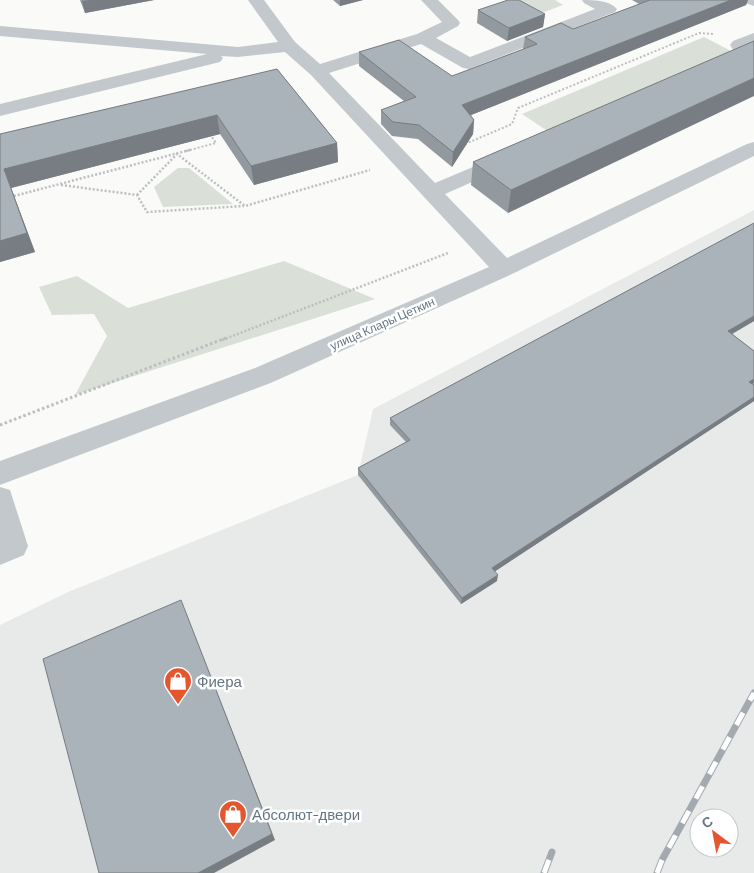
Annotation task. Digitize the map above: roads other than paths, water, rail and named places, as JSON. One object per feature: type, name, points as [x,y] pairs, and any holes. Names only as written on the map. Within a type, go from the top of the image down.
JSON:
[{"type":"street","points":[[256,0],[289,46],[317,72],[433,192],[504,269]]},
{"type":"street","points":[[317,72],[423,38],[452,23],[429,0]]},
{"type":"street","points":[[423,38],[469,64],[609,9],[590,0]]},
{"type":"street","points":[[0,31],[238,52]]},
{"type":"street","points":[[701,74],[745,54],[740,45],[754,38]]},
{"type":"street","points":[[0,110],[238,52],[289,46]]},
{"type":"street","name":"улица Клары Цеткин","points":[[0,473],[264,375],[504,269],[754,148]]},
{"type":"street","points":[[433,192],[522,153]]},
{"type":"street","points":[[0,499],[7,549]]},
{"type":"railway","points":[[657,873],[662,860],[754,693]]},
{"type":"railway","points":[[544,873],[552,852]]},
{"type":"place","name":"Фиера","points":[[178,705]]},
{"type":"place","name":"Абсолют-двери","points":[[233,838]]}]
